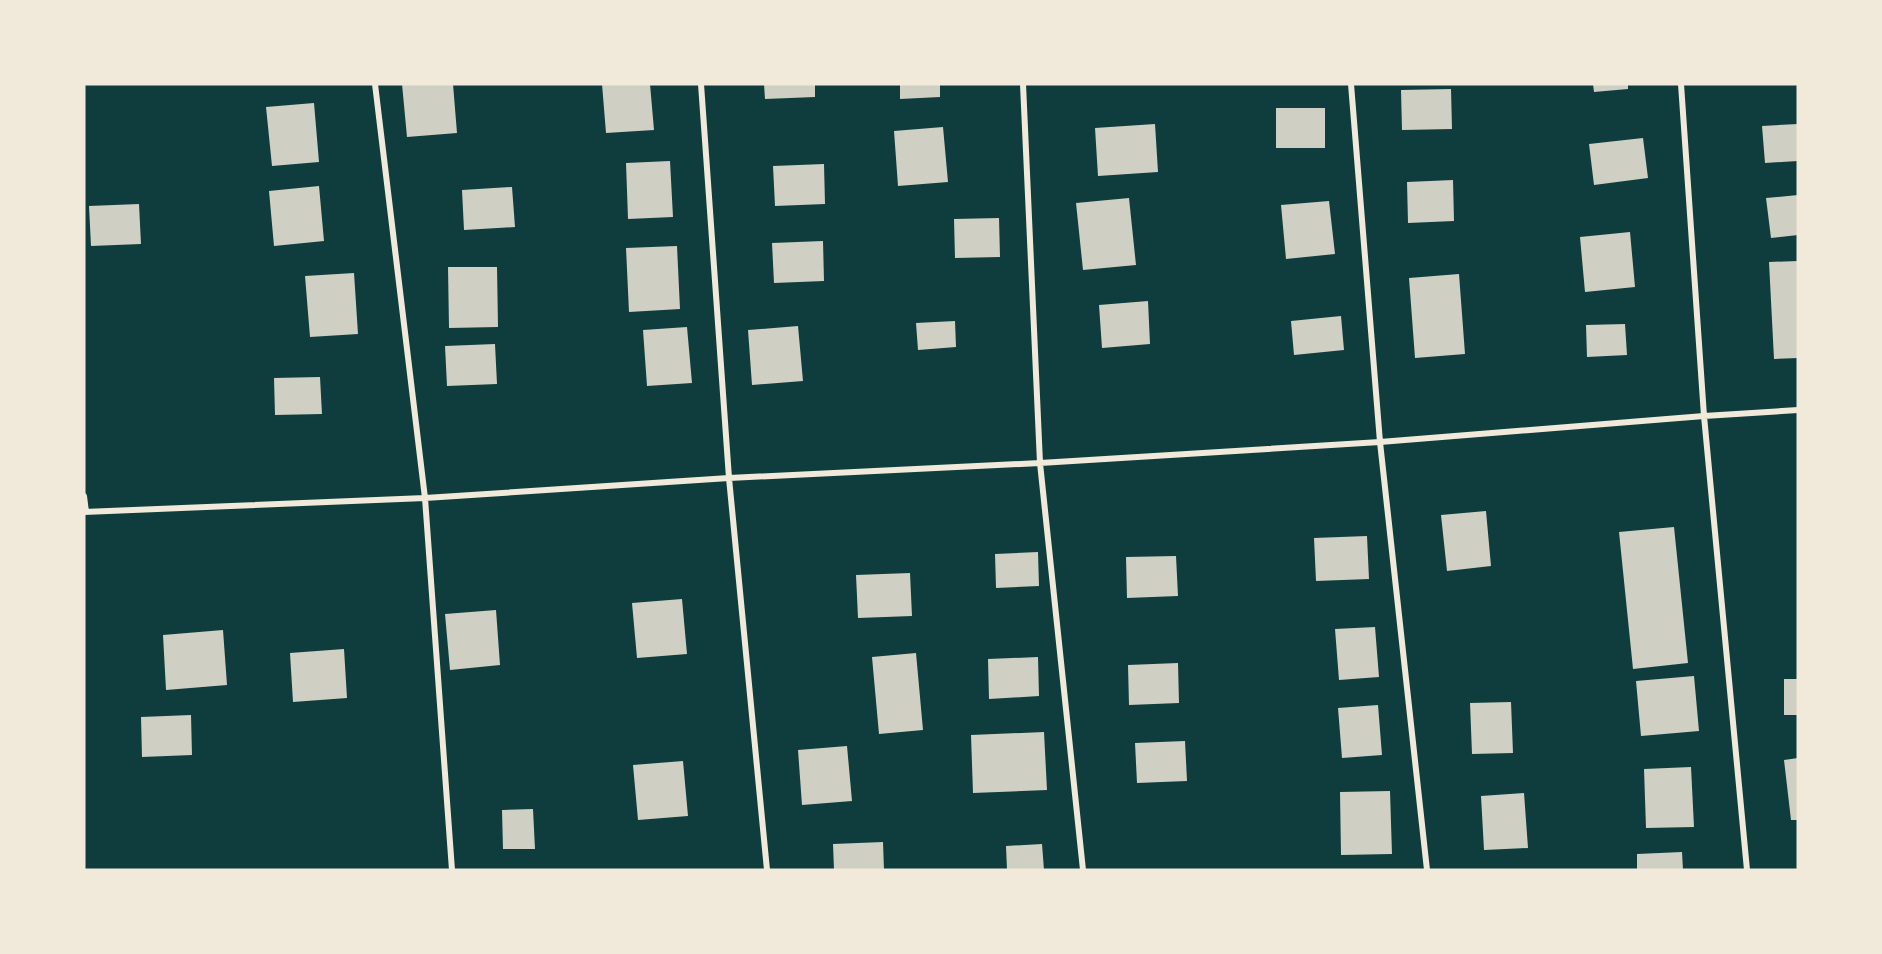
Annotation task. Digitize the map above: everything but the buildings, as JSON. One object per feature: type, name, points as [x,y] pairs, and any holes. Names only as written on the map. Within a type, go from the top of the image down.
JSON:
[{"type":"street","points":[[375,84],[425,498],[452,870]]},
{"type":"street","points":[[701,84],[729,478],[767,870]]},
{"type":"street","points":[[1023,84],[1040,463],[1083,870]]},
{"type":"street","points":[[1351,84],[1380,442],[1427,870]]},
{"type":"street","points":[[1681,84],[1704,416],[1747,870]]},
{"type":"street","points":[[84,496],[85,512],[425,498],[729,478],[1040,463],[1380,442],[1798,410]]}]
